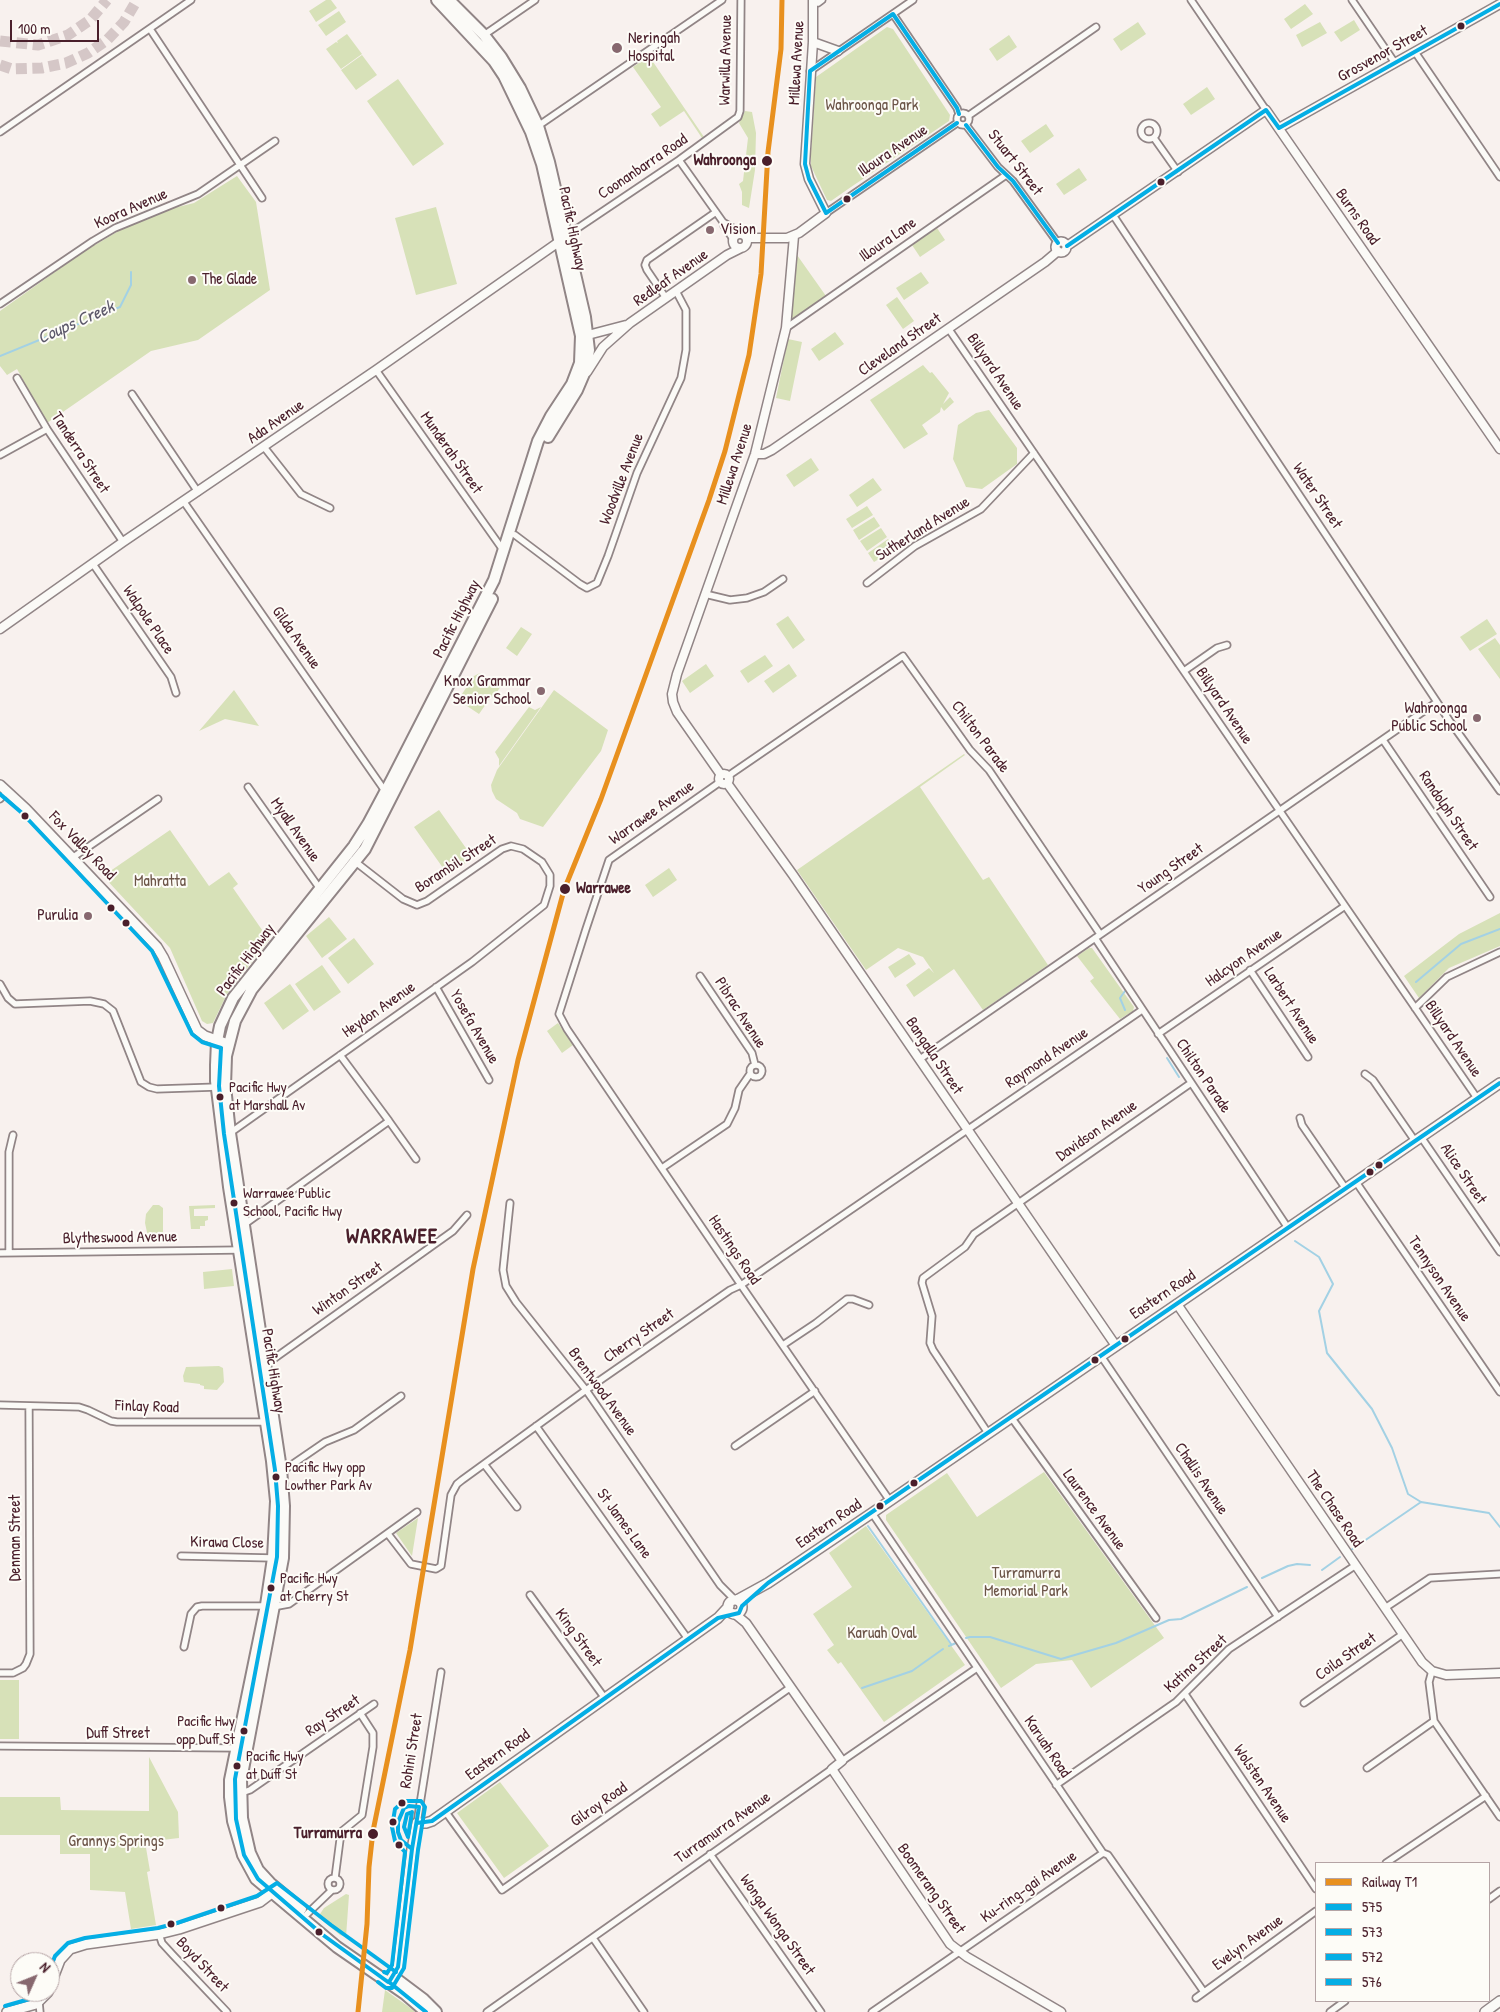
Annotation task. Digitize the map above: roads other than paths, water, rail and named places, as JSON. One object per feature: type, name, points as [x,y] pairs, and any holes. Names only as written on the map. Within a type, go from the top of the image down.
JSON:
[{"type":"highway","name":"Pacific Highway","points":[[351,1953],[307,1914],[274,1891],[258,1870],[250,1852],[242,1818],[241,1793],[246,1749],[270,1605],[276,1501],[266,1422],[239,1250],[240,1227],[224,1086],[228,1044],[234,1021],[252,989],[351,859],[373,834],[500,582],[544,444],[582,381],[588,361],[562,239],[538,149],[512,90],[494,61],[437,0]]},
{"type":"highway","name":"Pacific Highway","points":[[449,0],[484,35],[510,71],[538,126],[545,146],[562,239]]},
{"type":"highway","name":"Pacific Highway","points":[[436,2012],[424,1999],[351,1953],[253,1874],[243,1855],[233,1821],[230,1780],[270,1605],[283,1558],[284,1506],[281,1469],[265,1365],[217,1087],[217,1041],[221,1024],[233,998],[320,889],[351,859],[362,833],[487,594],[538,442],[551,416],[576,377],[584,336]]},
{"type":"highway","name":"Pacific Highway","points":[[385,1976],[426,2012]]},
{"type":"main road","name":"Fox Valley Road","points":[[3,788],[157,947],[163,956],[196,1028],[205,1036],[228,1044]]},
{"type":"main road","name":"Eastern Road","points":[[416,1824],[429,1823],[604,1697],[768,1583],[1500,1083]]},
{"type":"main road","name":"Rohini Street","points":[[385,1976],[398,1967],[416,1824]]},
{"type":"main road","points":[[60,1960],[70,1949],[86,1944],[159,1934],[253,1905],[265,1900],[274,1891]]},
{"type":"main road","points":[[1484,2012],[1500,2001]]},
{"type":"main road","points":[[7,2012],[39,2002]]},
{"type":"street","points":[[0,132],[191,0]]},
{"type":"street","points":[[484,35],[535,0]]},
{"type":"street","points":[[538,126],[722,0]]},
{"type":"street","name":"Warwilla Avenue","points":[[736,120],[740,111],[741,0]]},
{"type":"street","points":[[813,1],[818,3],[822,0]]},
{"type":"street","points":[[810,71],[913,0]]},
{"type":"street","name":"Burns Road","points":[[1191,0],[1500,450]]},
{"type":"street","points":[[1352,0],[1395,63]]},
{"type":"street","name":"Millewa Avenue","points":[[813,1],[813,42],[805,164],[809,180],[826,213]]},
{"type":"street","name":"Grosvenor Street","points":[[1279,128],[1500,4]]},
{"type":"street","points":[[893,14],[957,108],[957,123],[961,126],[966,125],[969,120],[968,116]]},
{"type":"street","points":[[968,116],[1096,27]]},
{"type":"street","points":[[150,28],[262,198]]},
{"type":"street","points":[[813,42],[838,51]]},
{"type":"street","points":[[1415,52],[1500,177]]},
{"type":"street","points":[[1113,215],[1266,110]]},
{"type":"street","points":[[958,114],[964,113],[968,116]]},
{"type":"street","name":"Coonanbarra Road","points":[[562,239],[736,120]]},
{"type":"street","name":"Illoura Avenue","points":[[794,236],[957,123]]},
{"type":"street","name":"Stuart Street","points":[[966,125],[1006,175],[1014,181],[1058,247]]},
{"type":"street","points":[[1154,138],[1178,172]]},
{"type":"street","name":"Koora Avenue","points":[[0,304],[93,241],[115,228],[198,194],[275,141]]},
{"type":"street","points":[[679,160],[723,222],[736,246],[741,248],[747,244],[745,236],[723,222]]},
{"type":"street","name":"Illoura Lane","points":[[786,328],[1006,175]]},
{"type":"street","points":[[666,298],[647,270],[646,262],[716,212]]},
{"type":"street","name":"Cleveland Street","points":[[755,454],[764,454],[772,450],[1045,262],[1058,247],[1064,252],[1067,246],[1113,215]]},
{"type":"street","name":"Water Street","points":[[1113,215],[1438,702],[1500,791]]},
{"type":"street","points":[[733,240],[736,235],[784,239],[794,236]]},
{"type":"street","name":"Millewa Avenue","points":[[672,694],[677,674],[755,454],[786,328],[794,236]]},
{"type":"street","name":"Ada Avenue","points":[[0,629],[123,542],[376,370],[562,239]]},
{"type":"street","name":"Redleaf Avenue","points":[[727,255],[733,240]]},
{"type":"street","name":"Redleaf Avenue","points":[[582,381],[603,347],[630,324],[727,255],[741,248]]},
{"type":"street","name":"Woodville Avenue","points":[[515,535],[580,584],[587,588],[597,583],[637,473],[681,378],[686,350],[686,310],[676,290]]},
{"type":"street","name":"Redleaf Avenue","points":[[584,336],[630,324]]},
{"type":"street","name":"Billyard Avenue","points":[[948,328],[1477,1098]]},
{"type":"street","name":"Munderah Street","points":[[376,370],[503,551]]},
{"type":"street","name":"Tanderra Street","points":[[17,378],[47,429],[123,542]]},
{"type":"street","points":[[132,394],[198,492]]},
{"type":"street","points":[[0,455],[47,429]]},
{"type":"street","points":[[264,447],[301,494],[330,508]]},
{"type":"street","name":"Sutherland Avenue","points":[[867,583],[916,546],[981,509],[1034,453]]},
{"type":"street","name":"Gilda Avenue","points":[[184,502],[385,791]]},
{"type":"street","name":"Walpole Place","points":[[93,564],[170,677],[176,693]]},
{"type":"street","points":[[705,594],[730,600],[747,598],[764,592],[782,579]]},
{"type":"street","points":[[1184,671],[1217,648],[1227,645]]},
{"type":"street","name":"Warrawee Avenue","points":[[559,1014],[609,860],[903,656]]},
{"type":"street","name":"Chilton Parade","points":[[903,656],[970,750],[989,770],[1097,936],[1142,1010],[1288,1228]]},
{"type":"street","name":"Bangalla Street","points":[[672,694],[677,712],[793,875],[1116,1346]]},
{"type":"street","name":"Young Street","points":[[920,1059],[1438,702]]},
{"type":"street","name":"Randolph Street","points":[[1383,740],[1490,897]]},
{"type":"street","name":"Myall Avenue","points":[[248,787],[320,889]]},
{"type":"street","points":[[0,799],[3,788]]},
{"type":"street","points":[[72,858],[158,799]]},
{"type":"street","name":"Borambil Street","points":[[351,859],[403,899],[417,905],[427,901],[502,849],[514,846],[542,862],[548,870],[550,886],[546,902],[542,907]]},
{"type":"street","name":"Halcyon Avenue","points":[[1158,1034],[1345,906]]},
{"type":"street","name":"Heydon Avenue","points":[[230,1133],[472,962],[542,907]]},
{"type":"street","points":[[1414,1008],[1447,977],[1500,952]]},
{"type":"street","name":"Larbert Avenue","points":[[1250,970],[1308,1057]]},
{"type":"street","name":"Pibrac Avenue","points":[[700,976],[752,1053],[755,1065]]},
{"type":"street","points":[[0,984],[8,998],[15,1004],[90,1001],[104,1004],[113,1011],[141,1082],[148,1087],[157,1089],[217,1087]]},
{"type":"street","name":"Yosefa Avenue","points":[[436,987],[489,1080]]},
{"type":"street","name":"Raymond Avenue","points":[[968,1129],[1142,1010]]},
{"type":"street","name":"Hastings Road","points":[[559,1014],[567,1029],[890,1501]]},
{"type":"street","points":[[340,1055],[416,1159]]},
{"type":"street","points":[[755,1065],[761,1068],[762,1072],[757,1077],[750,1074],[750,1068],[755,1065]]},
{"type":"street","name":"Pibrac Avenue","points":[[762,1072],[768,1076]]},
{"type":"street","name":"Pibrac Avenue","points":[[662,1168],[727,1124],[735,1108],[739,1090],[750,1074]]},
{"type":"street","name":"Alice Street","points":[[1365,1074],[1373,1080],[1418,1139],[1500,1252]]},
{"type":"street","name":"Davidson Avenue","points":[[988,1433],[930,1343],[931,1310],[922,1282],[923,1278],[965,1247],[974,1234],[1191,1083]]},
{"type":"street","points":[[1300,1118],[1302,1125],[1346,1189]]},
{"type":"street","points":[[240,1227],[388,1121]]},
{"type":"street","name":"Cherry Street","points":[[388,1534],[408,1561],[416,1566],[436,1569],[441,1566],[451,1495],[457,1484],[586,1390],[968,1129]]},
{"type":"street","points":[[8,1252],[9,1152],[13,1134]]},
{"type":"street","name":"Tennyson Avenue","points":[[1356,1182],[1500,1392]]},
{"type":"street","name":"Brentwood Avenue","points":[[510,1203],[503,1270],[506,1286],[516,1302],[586,1390],[842,1761]]},
{"type":"street","name":"Winton Street","points":[[265,1365],[453,1231],[468,1215]]},
{"type":"street","name":"Blytheswood Avenue","points":[[0,1252],[239,1250]]},
{"type":"street","points":[[783,1345],[847,1299],[853,1299],[869,1305]]},
{"type":"street","name":"The Chase Road","points":[[1177,1304],[1422,1662],[1432,1671]]},
{"type":"street","name":"Challis Avenue","points":[[1101,1356],[1278,1617]]},
{"type":"street","points":[[735,1446],[815,1391]]},
{"type":"street","points":[[281,1469],[287,1468],[325,1442],[354,1430],[401,1396]]},
{"type":"street","name":"Finlay Road","points":[[0,1405],[79,1407],[110,1421],[117,1422],[266,1422]]},
{"type":"street","name":"Denman Street","points":[[0,1673],[13,1673],[23,1668],[30,1654],[29,1406]]},
{"type":"street","name":"Laurence Avenue","points":[[1011,1417],[1156,1618]]},
{"type":"street","name":"St James Lane","points":[[536,1426],[688,1639]]},
{"type":"street","points":[[484,1464],[517,1507]]},
{"type":"street","points":[[184,1647],[188,1635],[189,1620],[197,1608],[202,1606],[289,1604],[416,1512]]},
{"type":"street","name":"Karuah Road","points":[[872,1513],[1103,1853],[1108,1855],[1204,1992]]},
{"type":"street","name":"Kirawa Close","points":[[181,1556],[273,1558]]},
{"type":"street","name":"Katina Street","points":[[1056,1784],[1185,1694],[1229,1649],[1356,1565]]},
{"type":"street","points":[[1385,1608],[1430,1578],[1500,1574]]},
{"type":"street","name":"King Street","points":[[530,1595],[604,1697]]},
{"type":"street","name":"Coila Street","points":[[1304,1703],[1403,1634]]},
{"type":"street","name":"Turramurra Avenue","points":[[486,2012],[977,1668]]},
{"type":"street","points":[[1500,1673],[1446,1675],[1432,1671],[1429,1682],[1434,1720],[1500,1817]]},
{"type":"street","name":"Rohini Street","points":[[416,1824],[441,1672]]},
{"type":"street","name":"Gilroy Road","points":[[445,1811],[502,1890],[791,1687]]},
{"type":"street","name":"Wolsten Avenue","points":[[1185,1694],[1315,1888]]},
{"type":"street","name":"Ray Street","points":[[230,1793],[241,1793],[250,1790],[374,1704]]},
{"type":"street","points":[[307,1914],[332,1890],[328,1883],[335,1878],[340,1832],[362,1815],[373,1747],[373,1733],[360,1713]]},
{"type":"street","points":[[1367,1768],[1434,1720]]},
{"type":"street","name":"Duff Street","points":[[0,1746],[236,1748]]},
{"type":"street","name":"Boomerang Street","points":[[832,1769],[950,1944],[960,1952],[1061,2012]]},
{"type":"street","points":[[1387,1862],[1486,1796]]},
{"type":"street","name":"Ku-ring-gai Avenue","points":[[872,2012],[1103,1853]]},
{"type":"street","name":"Wonga Wonga Street","points":[[710,1854],[821,2012]]},
{"type":"street","name":"Evelyn Avenue","points":[[1196,1998],[1315,1912]]},
{"type":"street","name":"Boyd Street","points":[[159,1934],[162,1943],[227,2012]]},
{"type":"street","points":[[593,1938],[644,2012]]},
{"type":"street","points":[[39,2002],[40,2012]]},
{"type":"street","points":[[1330,2012],[1344,2002]]},
{"type":"waterway","name":"Coups Creek","points":[[0,356],[120,307],[131,285],[131,272]]},
{"type":"waterway","points":[[1416,982],[1461,944],[1500,929]]},
{"type":"waterway","points":[[1125,991],[1120,998],[1125,1010]]},
{"type":"waterway","points":[[1167,1058],[1179,1077]]},
{"type":"waterway","points":[[1295,1241],[1319,1257],[1333,1284],[1319,1311],[1327,1353],[1372,1409],[1392,1448],[1408,1494],[1421,1502],[1489,1513],[1500,1527]]},
{"type":"waterway","points":[[1351,1550],[1421,1502]]},
{"type":"waterway","points":[[868,1526],[951,1644]]},
{"type":"waterway","points":[[1322,1570],[1340,1557]]},
{"type":"waterway","points":[[1262,1578],[1288,1566],[1297,1564],[1310,1565]]},
{"type":"waterway","points":[[966,1638],[990,1637],[1061,1659],[1116,1643],[1169,1620],[1181,1619],[1247,1587]]},
{"type":"waterway","points":[[949,1646],[956,1643]]},
{"type":"waterway","points":[[862,1688],[912,1671],[943,1649]]},
{"type":"tunnel","points":[[0,41],[38,45],[68,35],[90,20],[107,0]]},
{"type":"tunnel","points":[[0,65],[12,69],[42,68],[66,63],[88,53],[107,40],[124,22],[137,0]]},
{"type":"rail line","name":"T1","points":[[358,2012],[367,1924],[369,1867],[373,1831],[410,1650],[473,1269],[518,1060],[564,890],[601,799],[709,500],[725,451],[749,355],[761,274],[768,152],[781,49],[782,0]]},
{"type":"place","name":"Neringah Hospital","points":[[617,48]]},
{"type":"place","name":"Wahroonga","points":[[767,161]]},
{"type":"place","name":"Vision","points":[[710,230]]},
{"type":"place","name":"The Glade","points":[[192,280]]},
{"type":"place","name":"Knox Grammar Senior School","points":[[541,691]]},
{"type":"place","name":"Wahroonga Public School","points":[[1477,718]]},
{"type":"place","name":"Warrawee","points":[[565,889]]},
{"type":"place","name":"Purulia","points":[[88,916]]},
{"type":"place","name":"Pacific Hwy at Marshall Av","points":[[220,1097]]},
{"type":"place","name":"Warrawee Public School, Pacific Hwy","points":[[234,1203]]},
{"type":"place","name":"Pacific Hwy opp Lowther Park Av","points":[[276,1477]]},
{"type":"place","name":"Pacific Hwy at Cherry St","points":[[271,1588]]},
{"type":"place","name":"Pacific Hwy opp Duff St","points":[[244,1731]]},
{"type":"place","name":"Pacific Hwy at Duff St","points":[[237,1766]]},
{"type":"place","name":"Turramurra","points":[[373,1834]]},
{"type":"district","name":"WARRAWEE","points":[[392,1237]]},
{"type":"park label","name":"Wahroonga Park","points":[[872,106]]},
{"type":"park label","name":"Mahratta","points":[[160,882]]},
{"type":"park label","name":"Turramurra Memorial Park","points":[[1026,1583]]},
{"type":"park label","name":"Karuah Oval","points":[[882,1634]]},
{"type":"park label","name":"Grannys Springs","points":[[116,1842]]}]
